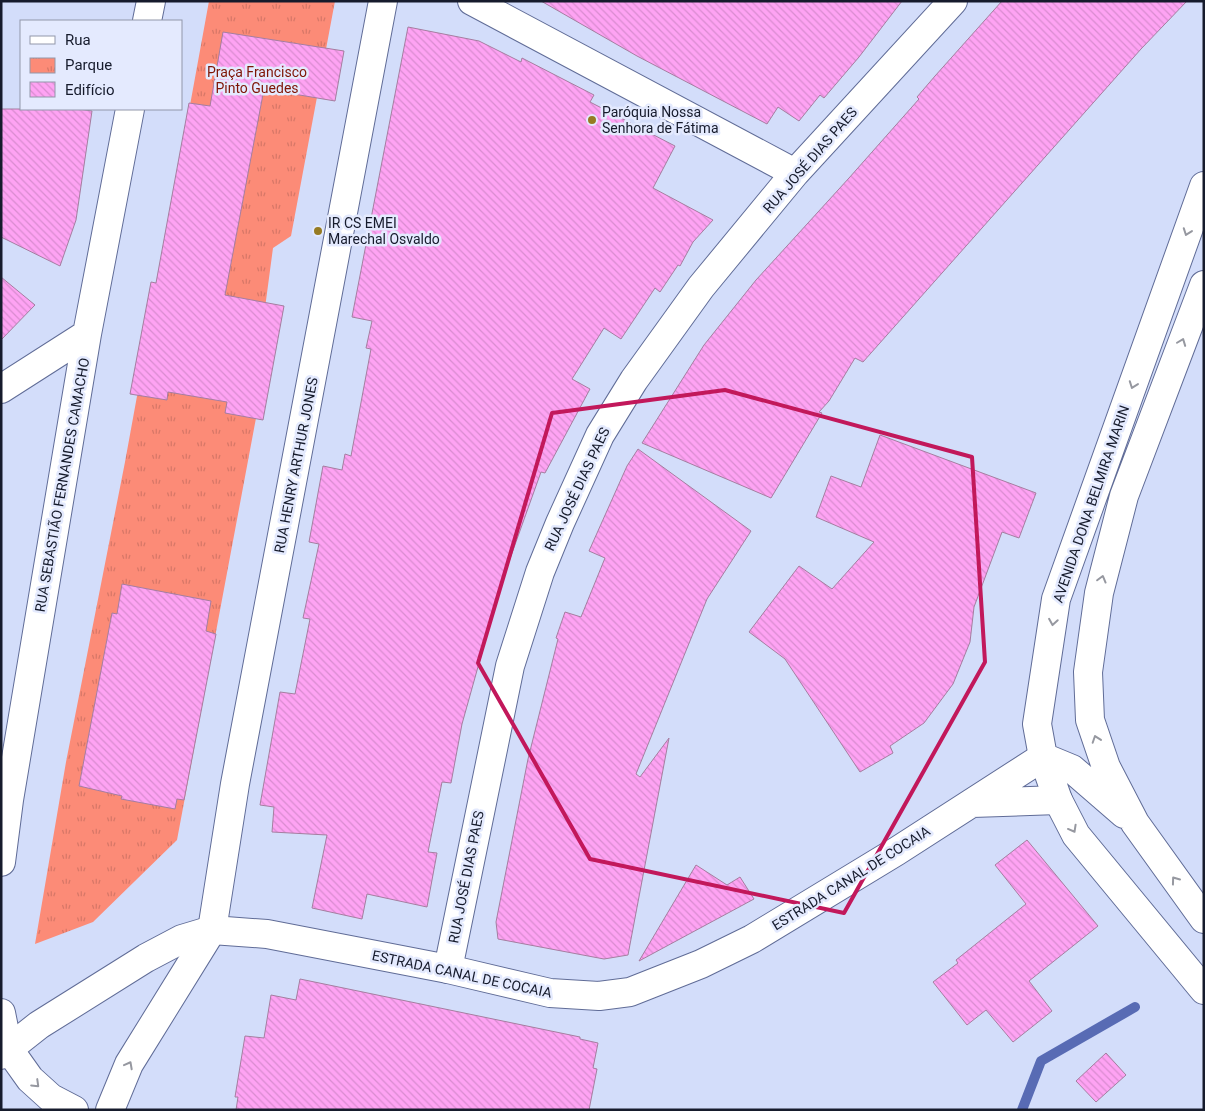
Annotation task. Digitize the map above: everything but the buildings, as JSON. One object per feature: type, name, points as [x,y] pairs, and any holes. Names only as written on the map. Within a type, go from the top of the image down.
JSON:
[{"type":"street","points":[[147,20],[151,1]]},
{"type":"street","name":"RUA HENRY ARTHUR JONES","points":[[212,930],[235,784],[383,1]]},
{"type":"street","points":[[472,1],[796,173]]},
{"type":"street","name":"RUA JOSÉ DIAS PAES","points":[[448,969],[510,666],[540,572],[600,435],[634,380],[702,288],[796,173],[953,1]]},
{"type":"street","name":"RUA SEBASTIÃO FERNANDES CAMACHO","points":[[1,862],[9,800],[87,334],[130,110]]},
{"type":"street","name":"AVENIDA DONA BELMIRA MARIN","points":[[1203,989],[1076,835],[1058,800],[1043,757],[1037,724],[1056,599],[1204,186]]},
{"type":"street","name":"AVENIDA DONA BELMIRA MARIN","points":[[1204,285],[1124,496],[1099,592],[1088,672],[1090,720],[1106,767],[1135,823],[1204,920]]},
{"type":"street","points":[[1,389],[87,334]]},
{"type":"street","points":[[1043,757],[1072,769],[1135,823]]},
{"type":"street","name":"ESTRADA CANAL DE COCAIA","points":[[4,1051],[39,1025],[146,958],[182,939],[212,930],[267,934],[448,969],[550,994],[599,996],[630,992],[701,964],[752,939],[1043,757]]},
{"type":"street","name":"ESTRADA CANAL DE COCAIA","points":[[970,804],[1058,800]]},
{"type":"street","points":[[110,1110],[129,1064],[212,930]]},
{"type":"street","points":[[1,1013],[4,1051],[50,1098],[74,1110]]},
{"type":"highlighted area","points":[[725,390],[972,457],[985,662],[844,913],[590,859],[478,663],[552,413]]},
{"type":"green space","name":"Praça Francisco Pinto Guedes","points":[[209,1],[335,1],[291,236],[273,248],[265,308],[262,386],[177,840],[93,922],[35,944],[66,762],[125,462]]},
{"type":"waterway","points":[[1022,1110],[1041,1061],[1135,1007]]},
{"type":"place","name":"Paróquia Nossa Senhora de Fátima","points":[[592,120]]},
{"type":"place","name":"IR CS EMEI Marechal Osvaldo","points":[[318,231]]}]
